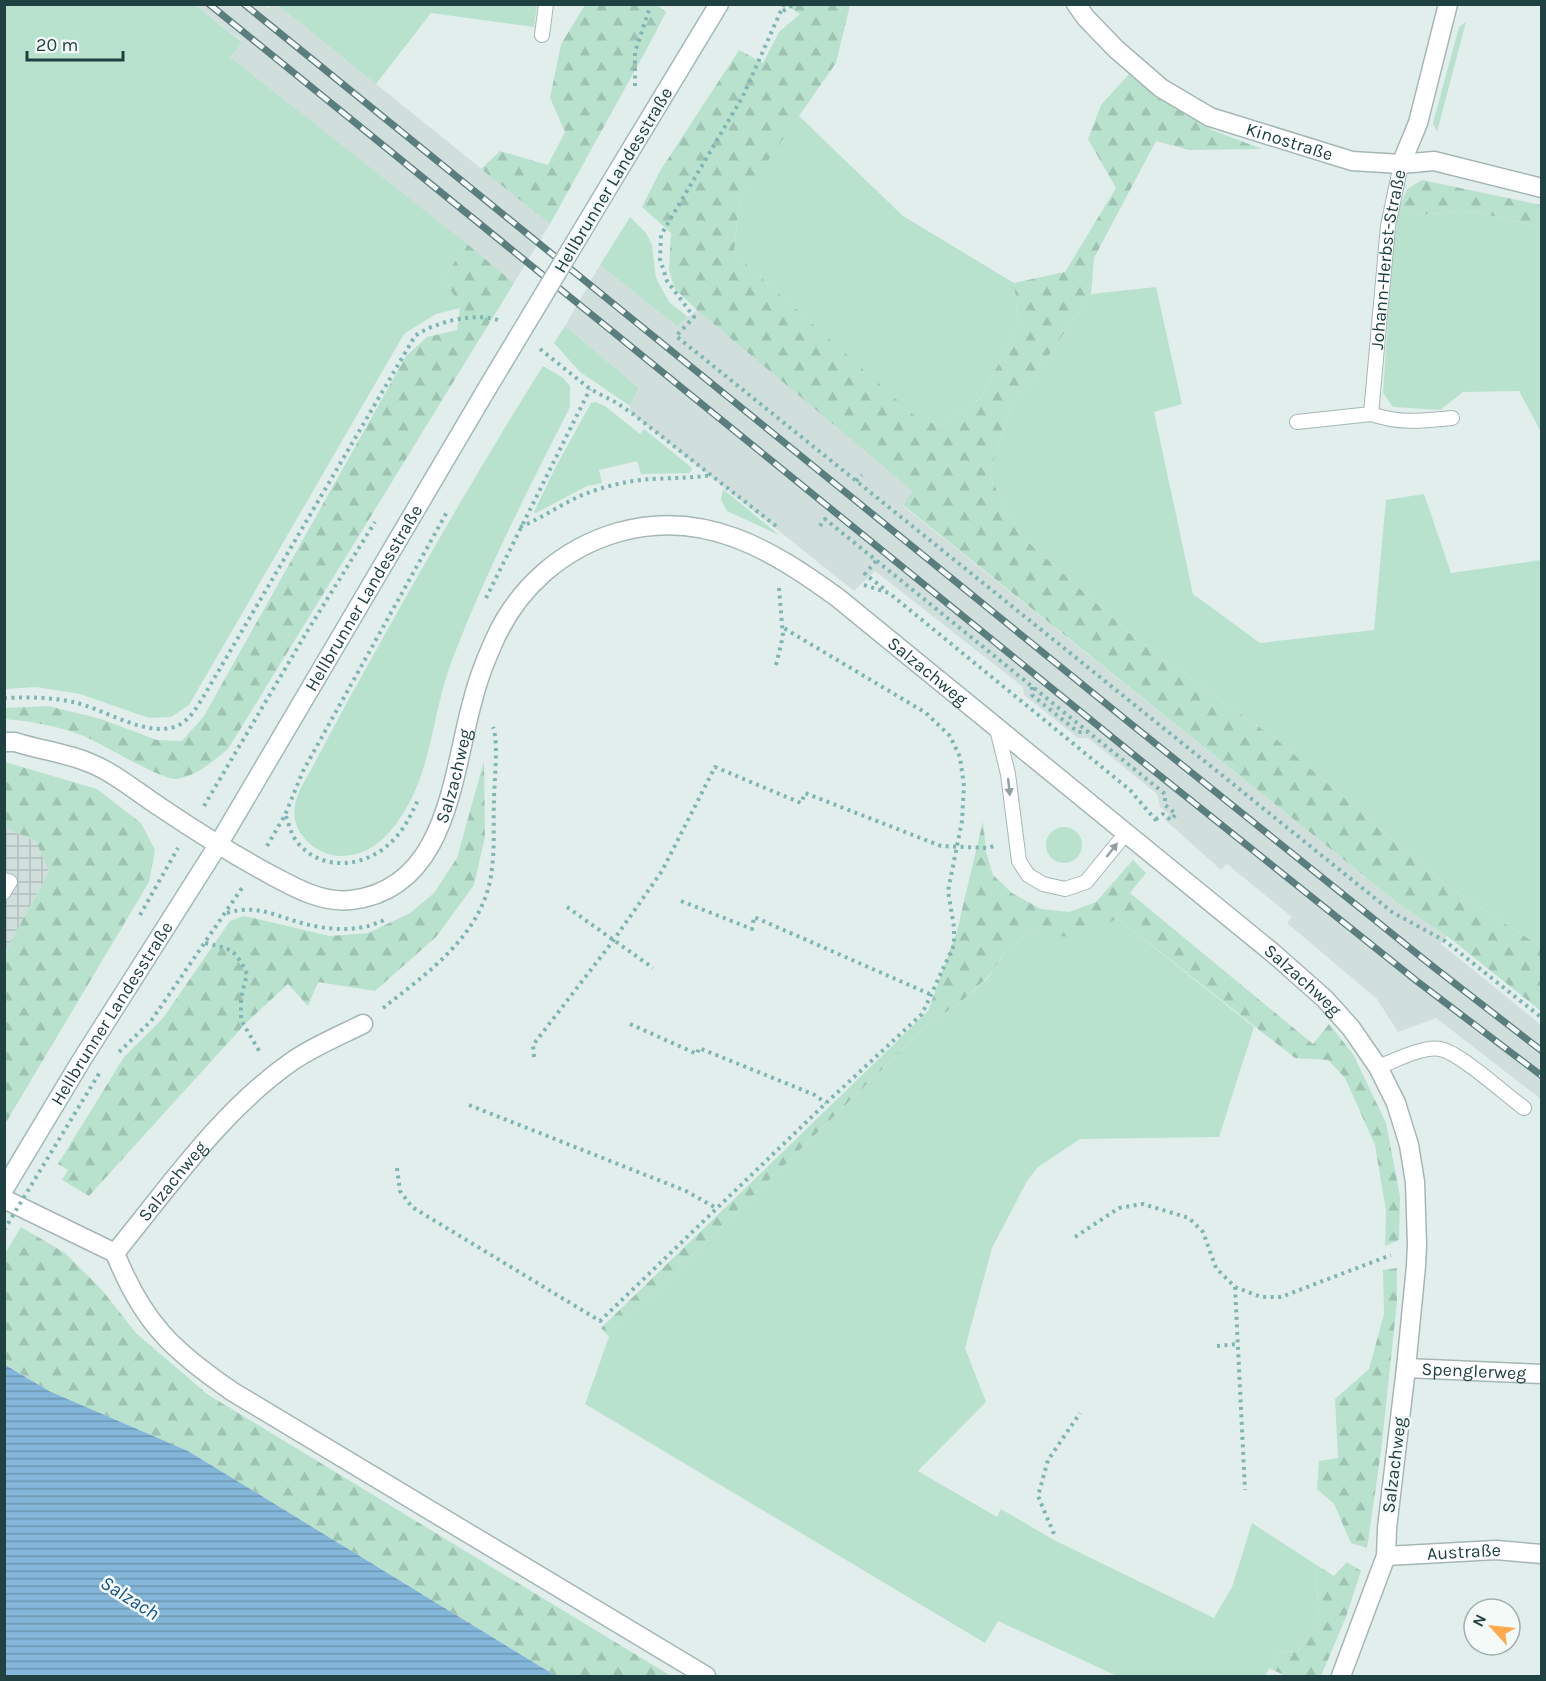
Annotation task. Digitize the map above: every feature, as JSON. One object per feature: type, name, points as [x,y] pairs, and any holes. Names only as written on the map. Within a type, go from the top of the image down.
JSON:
[{"type":"street","name":"Hellbrunner Landesstraße","points":[[4,1189],[81,1061],[218,845],[485,392],[718,4]]},
{"type":"street","name":"Kinostraße","points":[[1076,4],[1086,18],[1116,49],[1161,88],[1210,117],[1352,161],[1401,164],[1434,161],[1542,188]]},
{"type":"street","name":"Johann-Herbst-Straße","points":[[1401,164],[1418,123],[1448,4]]},
{"type":"street","name":"Salzachweg","points":[[4,742],[15,742],[89,762],[218,845],[312,895],[331,900],[350,900],[374,895],[403,879],[419,863],[433,842],[442,821],[471,703],[492,646],[518,600],[542,574],[570,552],[599,538],[629,529],[663,525],[692,526],[718,531],[751,542],[790,563],[838,598],[1273,952],[1324,999],[1351,1028],[1378,1067],[1396,1103],[1409,1145],[1418,1245],[1387,1528],[1386,1556],[1341,1677]]},
{"type":"street","name":"Salzachweg","points":[[115,1253],[211,1137],[257,1089],[292,1061],[363,1024]]},
{"type":"street","points":[[4,1199],[115,1253],[124,1278],[148,1317],[174,1347],[233,1392],[706,1677]]},
{"type":"street","name":"Spenglerweg","points":[[1406,1368],[1542,1374]]},
{"type":"street","name":"Austraße","points":[[1386,1556],[1496,1550],[1542,1554]]},
{"type":"lane","points":[[543,35],[546,4]]},
{"type":"lane","name":"Johann-Herbst-Straße","points":[[1371,414],[1388,226],[1401,164]]},
{"type":"lane","points":[[1297,422],[1371,414],[1389,420],[1411,422],[1452,418]]},
{"type":"lane","points":[[998,729],[1008,774],[1019,861],[1028,875],[1043,884],[1065,889],[1086,882],[1126,833]]},
{"type":"lane","points":[[4,880],[10,882],[4,892]]},
{"type":"lane","points":[[1378,1067],[1424,1051],[1440,1049],[1456,1056],[1524,1108]]},
{"type":"path","points":[[634,86],[635,52],[651,4]]},
{"type":"path","points":[[784,4],[783,11],[743,96],[662,234],[660,259],[667,281],[694,317],[676,336],[1392,912],[1445,940],[1542,1018]]},
{"type":"path","points":[[783,11],[794,4]]},
{"type":"path","points":[[4,698],[47,698],[75,702],[152,729],[172,728],[180,725],[205,694],[408,346],[423,330],[453,320]]},
{"type":"path","points":[[590,389],[617,403],[784,532]]},
{"type":"path","points":[[519,527],[537,521],[585,494],[605,488],[650,479],[713,475]]},
{"type":"path","points":[[856,481],[862,475]]},
{"type":"path","points":[[285,815],[303,771],[452,503]]},
{"type":"path","points":[[820,526],[825,519],[1165,794],[1165,805],[1176,814],[1171,820],[1163,814],[1155,820]]},
{"type":"path","points":[[227,767],[308,630],[376,522]]},
{"type":"path","points":[[876,561],[865,574],[1130,790],[1163,828]]},
{"type":"path","points":[[776,665],[783,636],[779,581],[790,563]]},
{"type":"path","points":[[855,582],[889,593]]},
{"type":"path","points":[[397,1168],[400,1191],[412,1207],[600,1321],[826,1103],[922,1014],[954,945],[954,927],[948,891],[957,848],[964,786],[960,757],[950,735],[926,713],[782,627]]},
{"type":"path","points":[[1032,686],[1032,695],[1078,732],[1088,732]]},
{"type":"path","points":[[1046,721],[1053,712]]},
{"type":"path","points":[[363,1024],[449,953],[478,914],[485,899],[492,868],[495,731],[492,722]]},
{"type":"path","points":[[534,1057],[533,1045],[613,941],[662,871],[715,767],[801,803],[805,793],[941,846],[988,848],[1015,838]]},
{"type":"path","points":[[681,901],[752,929],[754,917],[932,995]]},
{"type":"path","points":[[567,907],[653,968]]},
{"type":"path","points":[[117,1054],[151,1021],[226,913]]},
{"type":"path","points":[[205,943],[231,950],[239,958],[247,974],[241,998],[241,1020],[274,1075]]},
{"type":"path","points":[[630,1024],[697,1054],[699,1048],[815,1095],[826,1103]]},
{"type":"path","points":[[4,1230],[105,1067]]},
{"type":"path","points":[[469,1105],[686,1191],[716,1208]]},
{"type":"path","points":[[1076,1237],[1119,1208],[1143,1204],[1189,1218],[1203,1232],[1216,1268],[1235,1287],[1261,1297],[1281,1297],[1418,1245]]},
{"type":"path","points":[[1235,1287],[1245,1490]]},
{"type":"path","points":[[1217,1346],[1238,1344]]},
{"type":"path","points":[[1054,1534],[1038,1496],[1048,1460],[1080,1413]]},
{"type":"shaded area","points":[[263,4],[268,8],[271,5],[278,5],[550,224],[514,283],[230,57],[242,41],[195,5]]},
{"type":"shaded area","points":[[600,265],[677,326],[697,310],[914,491],[903,506],[1399,904],[1447,936],[1441,944],[1541,1025],[1541,1099],[1436,1018],[1398,1032],[1377,999],[1287,923],[1292,917],[1227,864],[1221,870],[1164,819],[1169,814],[1160,807],[1157,794],[1088,738],[1078,738],[1024,695],[1023,687],[875,571],[854,591],[630,412],[630,406],[639,388],[565,326]]},
{"type":"shaded area","points":[[5,828],[36,841],[49,872],[5,952]]},
{"type":"green space","points":[[5,5],[195,5],[242,42],[230,57],[467,244],[444,277],[460,308],[436,314],[404,334],[189,705],[171,717],[149,718],[80,694],[36,687],[5,689]]},
{"type":"green space","points":[[278,5],[537,5],[534,27],[431,13],[376,84]]},
{"type":"green space","points":[[585,5],[657,5],[666,12],[550,224],[481,169],[500,151],[548,165],[565,132],[550,98],[561,44]]},
{"type":"green space","points":[[786,5],[850,5],[836,63],[739,202],[734,253],[915,416],[940,426],[980,399],[1019,325],[1014,283],[1065,272],[1116,188],[1088,139],[1101,105],[1129,74],[1177,109],[1212,130],[1262,149],[1189,150],[1156,141],[1094,258],[1091,294],[1009,413],[989,475],[1018,533],[1136,639],[1276,739],[1442,882],[1541,947],[1541,1011],[1447,936],[1399,904],[903,505],[913,491],[675,289],[669,270],[671,233],[642,207],[660,171],[739,50],[763,63],[779,32],[800,14]]},
{"type":"green space","points":[[1466,22],[1437,132],[1433,123],[1459,27]]},
{"type":"green space","points":[[798,115],[903,216],[1014,283],[1019,325],[980,399],[940,426],[915,417],[734,253],[739,202]]},
{"type":"green space","points":[[1422,180],[1541,205],[1541,227],[1471,211],[1415,215],[1400,206],[1407,189]]},
{"type":"green space","points":[[1400,206],[1415,215],[1471,211],[1541,227],[1541,432],[1519,391],[1463,392],[1440,410],[1393,407],[1383,393],[1393,246]]},
{"type":"green space","points":[[630,217],[646,233],[652,245],[656,278],[669,302],[688,317],[677,326],[600,265]]},
{"type":"green space","points":[[467,244],[514,283],[228,749],[192,774],[177,779],[169,778],[72,732],[43,724],[5,719],[5,708],[48,706],[101,719],[157,740],[182,741],[204,716],[406,356],[427,337],[457,330],[460,308],[444,277]]},
{"type":"green space","points":[[1156,287],[1182,404],[1154,412],[1193,594],[1260,643],[1374,630],[1386,500],[1424,494],[1451,573],[1541,560],[1541,947],[1442,882],[1276,739],[1136,639],[1018,533],[989,475],[1009,413],[1091,294]]},
{"type":"green space","points":[[565,326],[639,388],[630,406],[580,372],[554,343]]},
{"type":"green space","points":[[543,366],[562,377],[570,386],[570,407],[507,533],[464,630],[446,678],[426,761],[415,791],[396,825],[375,845],[349,855],[337,856],[325,853],[303,837],[297,825],[294,812],[299,791],[420,572]]},
{"type":"green space","points":[[596,402],[605,406],[640,434],[644,429],[692,470],[689,473],[641,474],[637,461],[599,470],[602,483],[587,486],[534,512],[591,403]]},
{"type":"green space","points":[[723,489],[779,535],[727,511],[721,500]]},
{"type":"green space","points":[[484,761],[485,837],[474,885],[437,936],[375,991],[318,982],[308,1006],[288,984],[246,1023],[89,1196],[62,1180],[68,1170],[58,1164],[124,1057],[163,1018],[230,921],[244,916],[330,936],[368,933],[410,913],[434,893],[457,858]]},
{"type":"green space","points":[[5,762],[97,789],[141,823],[155,850],[149,882],[5,1124],[5,952],[49,872],[36,841],[5,828]]},
{"type":"green space","points":[[983,821],[986,851],[993,875],[1012,893],[1041,909],[1069,912],[1096,902],[1133,860],[1146,873],[1130,893],[1313,1044],[1329,1024],[1353,1054],[1386,1123],[1400,1196],[1399,1240],[1385,1246],[1386,1211],[1375,1145],[1345,1078],[1328,1060],[1295,1058],[1117,918],[1098,930],[1083,935],[1060,936],[1029,932],[1006,951],[988,977],[964,999],[925,1027],[609,1337],[601,1328],[928,1011],[957,931]]},
{"type":"green space","points":[[1064,827],[1077,832],[1082,845],[1077,858],[1064,863],[1051,858],[1046,845],[1051,832]]},
{"type":"green space","points":[[1117,918],[1254,1027],[1219,1137],[1080,1139],[1038,1167],[1027,1181],[992,1248],[965,1348],[986,1402],[918,1471],[997,1517],[1001,1509],[1054,1540],[1214,1618],[1232,1587],[1252,1523],[1315,1564],[1319,1618],[1298,1652],[1279,1651],[1265,1676],[1117,1676],[998,1621],[985,1643],[585,1404],[609,1337],[925,1027],[964,999],[988,978],[1006,951],[1029,932],[1040,934],[1093,932]]},
{"type":"green space","points":[[21,1227],[65,1253],[102,1290],[136,1333],[207,1394],[671,1676],[556,1676],[188,1451],[49,1391],[5,1364],[4,1255]]},
{"type":"green space","points":[[1397,1268],[1397,1302],[1381,1452],[1367,1548],[1351,1543],[1334,1504],[1317,1489],[1319,1461],[1338,1458],[1335,1399],[1369,1369],[1384,1314],[1383,1270]]},
{"type":"green space","points":[[1347,1562],[1361,1571],[1346,1617],[1321,1676],[1286,1676],[1269,1668],[1279,1651],[1298,1652],[1319,1618],[1315,1564],[1334,1576]]},
{"type":"water","name":"Salzach","points":[[4,1364],[49,1391],[188,1451],[556,1676],[5,1676]]},
{"type":"railway","points":[[209,4],[1134,755],[1418,982],[1542,1076]]},
{"type":"railway","points":[[244,4],[1131,724],[1431,965],[1542,1051]]}]
